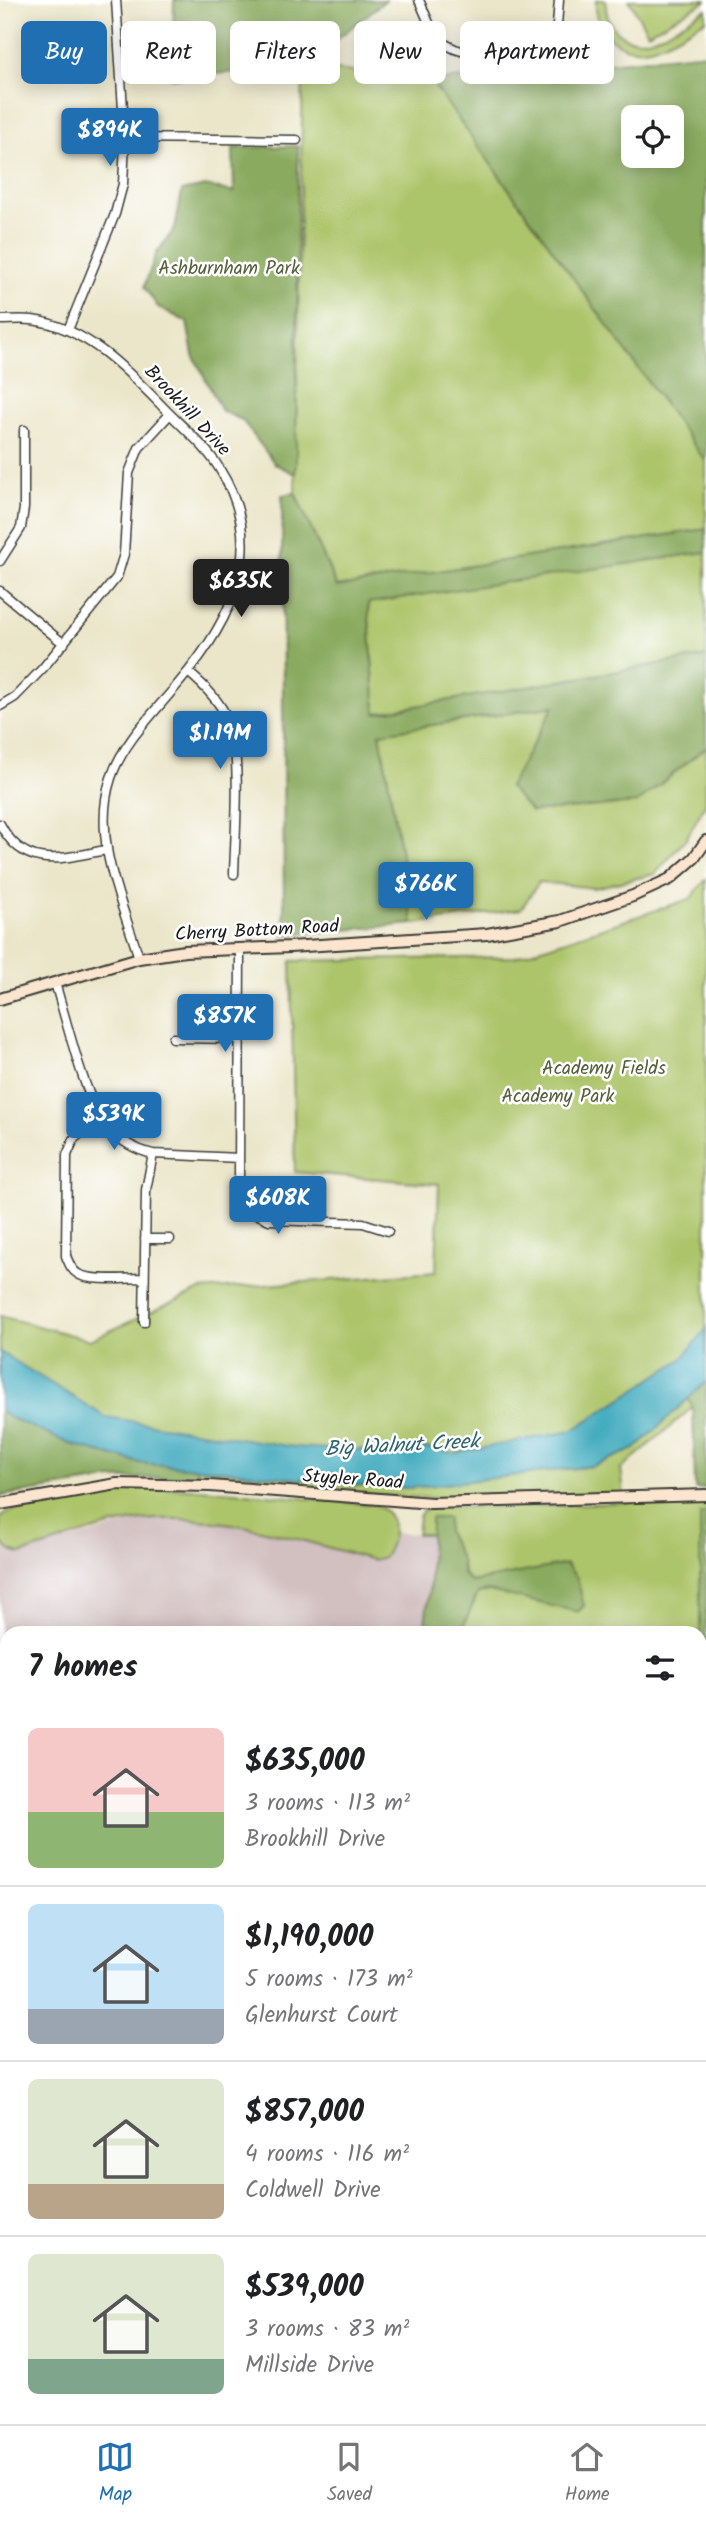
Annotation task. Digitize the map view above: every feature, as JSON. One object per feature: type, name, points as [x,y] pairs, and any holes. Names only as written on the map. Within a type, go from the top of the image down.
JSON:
[{"type":"main road","name":"Cherry Bottom Road","points":[[0,999],[139,958],[185,951],[487,934],[560,921],[633,896],[670,879],[694,858],[706,841]]},
{"type":"main road","name":"Stygler Road","points":[[0,1504],[117,1484],[210,1486],[432,1503],[706,1495]]},
{"type":"street","points":[[68,330],[118,207],[123,184],[125,138],[116,0]]},
{"type":"street","points":[[419,0],[433,30],[446,44],[481,57],[509,48],[544,43],[551,37],[556,25],[559,0]]},
{"type":"street","points":[[125,138],[297,140]]},
{"type":"street","name":"Brookhill Drive","points":[[0,320],[32,320],[68,330],[122,365],[218,465],[236,506],[243,540],[240,575],[231,606],[222,625],[188,672],[134,736],[110,779],[105,810],[107,850],[139,958]]},
{"type":"street","points":[[0,706],[15,697],[64,644],[117,577],[124,554],[129,473],[139,448],[170,414]]},
{"type":"street","points":[[0,561],[21,528],[24,505],[24,430]]},
{"type":"street","points":[[0,591],[64,644]]},
{"type":"street","points":[[188,672],[205,686],[219,703],[233,738],[234,874]]},
{"type":"street","points":[[0,824],[13,844],[24,853],[40,859],[59,859],[107,850]]},
{"type":"street","points":[[240,949],[239,1179],[244,1202],[254,1213],[269,1220],[363,1223],[388,1231]]},
{"type":"street","points":[[55,983],[88,1090],[106,1126],[124,1141],[153,1154],[239,1158]]},
{"type":"street","points":[[173,1038],[239,1039]]},
{"type":"street","points":[[100,1116],[74,1139],[67,1155],[66,1256],[70,1266],[78,1274],[89,1278],[144,1278]]},
{"type":"street","points":[[144,1322],[146,1191],[153,1154]]},
{"type":"street","points":[[238,1214],[247,1206]]},
{"type":"street","points":[[145,1238],[170,1239]]},
{"type":"shaded area","points":[[184,1518],[392,1543],[394,1533],[431,1534],[430,1583],[425,1626],[0,1626],[0,1538],[3,1545],[20,1554],[140,1520]]},
{"type":"green space","points":[[174,0],[386,0],[360,21],[354,21],[354,25],[340,37],[340,21],[230,21],[230,73],[216,74],[216,21],[173,21]]},
{"type":"green space","points":[[596,0],[606,0],[610,21],[599,21]]},
{"type":"green space","points":[[629,0],[706,0],[706,1],[648,33]]},
{"type":"green space","points":[[706,9],[706,20],[660,45],[635,49],[614,41],[614,28],[626,38],[650,38],[674,28]]},
{"type":"green space","points":[[706,53],[706,462],[433,84],[446,84],[446,79],[460,78],[460,84],[614,84],[614,62]]},
{"type":"green space","points":[[340,70],[354,72],[354,84],[433,84],[706,462],[706,529],[337,587],[295,493],[297,393],[294,389],[297,387],[303,84],[340,84]]},
{"type":"green space","name":"Ashburnham Park","points":[[298,146],[295,474],[275,464],[242,420],[222,411],[193,355],[187,322],[158,307],[144,287],[156,254],[175,228],[182,191],[205,186],[234,192],[233,148]]},
{"type":"green space","points":[[295,493],[337,587],[706,529],[706,552],[368,603],[376,713],[706,656],[706,747],[637,803],[531,812],[509,787],[554,706],[380,733],[413,924],[284,935],[282,495]]},
{"type":"green space","points":[[706,552],[706,656],[376,713],[368,602]]},
{"type":"green space","points":[[555,706],[509,787],[637,803],[706,747],[706,803],[686,839],[655,874],[594,888],[539,882],[521,909],[413,924],[380,733]]},
{"type":"green space","name":"Academy Park","points":[[706,879],[706,1366],[569,1454],[223,1458],[0,1391],[0,1316],[90,1340],[200,1290],[436,1272],[439,1184],[295,1172],[291,961],[515,957],[690,899]]},
{"type":"green space","points":[[706,1382],[706,1488],[695,1489],[693,1408],[688,1398]]},
{"type":"green space","points":[[688,1398],[693,1407],[621,1469],[624,1495],[454,1499],[401,1497],[198,1477],[198,1468],[352,1485],[410,1488],[593,1466],[635,1449]]},
{"type":"green space","points":[[0,1410],[9,1417],[70,1444],[140,1463],[198,1468],[197,1477],[113,1479],[0,1496]]},
{"type":"green space","points":[[131,1487],[201,1489],[376,1505],[389,1515],[393,1535],[384,1557],[373,1560],[288,1536],[201,1520],[143,1520],[112,1525],[20,1554],[8,1549],[2,1542],[0,1519],[8,1512]]},
{"type":"green space","points":[[706,1499],[706,1514],[700,1514],[700,1626],[463,1626],[478,1593],[489,1591],[509,1575],[471,1582],[464,1573],[451,1540],[432,1518],[431,1534],[417,1534],[419,1517],[422,1511],[435,1507],[512,1507]]},
{"type":"green space","points":[[700,1514],[706,1514],[706,1626],[700,1626]]},
{"type":"green space","points":[[431,1518],[448,1518],[447,1532],[461,1560],[463,1574],[471,1582],[566,1564],[577,1578],[584,1606],[578,1612],[489,1591],[478,1593],[463,1626],[425,1626],[430,1583]]},
{"type":"water","points":[[706,1329],[706,1382],[635,1449],[593,1466],[410,1488],[352,1485],[140,1463],[70,1444],[9,1417],[0,1410],[0,1352],[106,1417],[295,1447],[350,1450],[427,1448],[454,1453],[571,1431],[682,1359]]},
{"type":"park label","name":"Academy Fields","points":[[604,1069]]},
{"type":"water label","name":"Big Walnut Creek","points":[[402,1446]]}]
